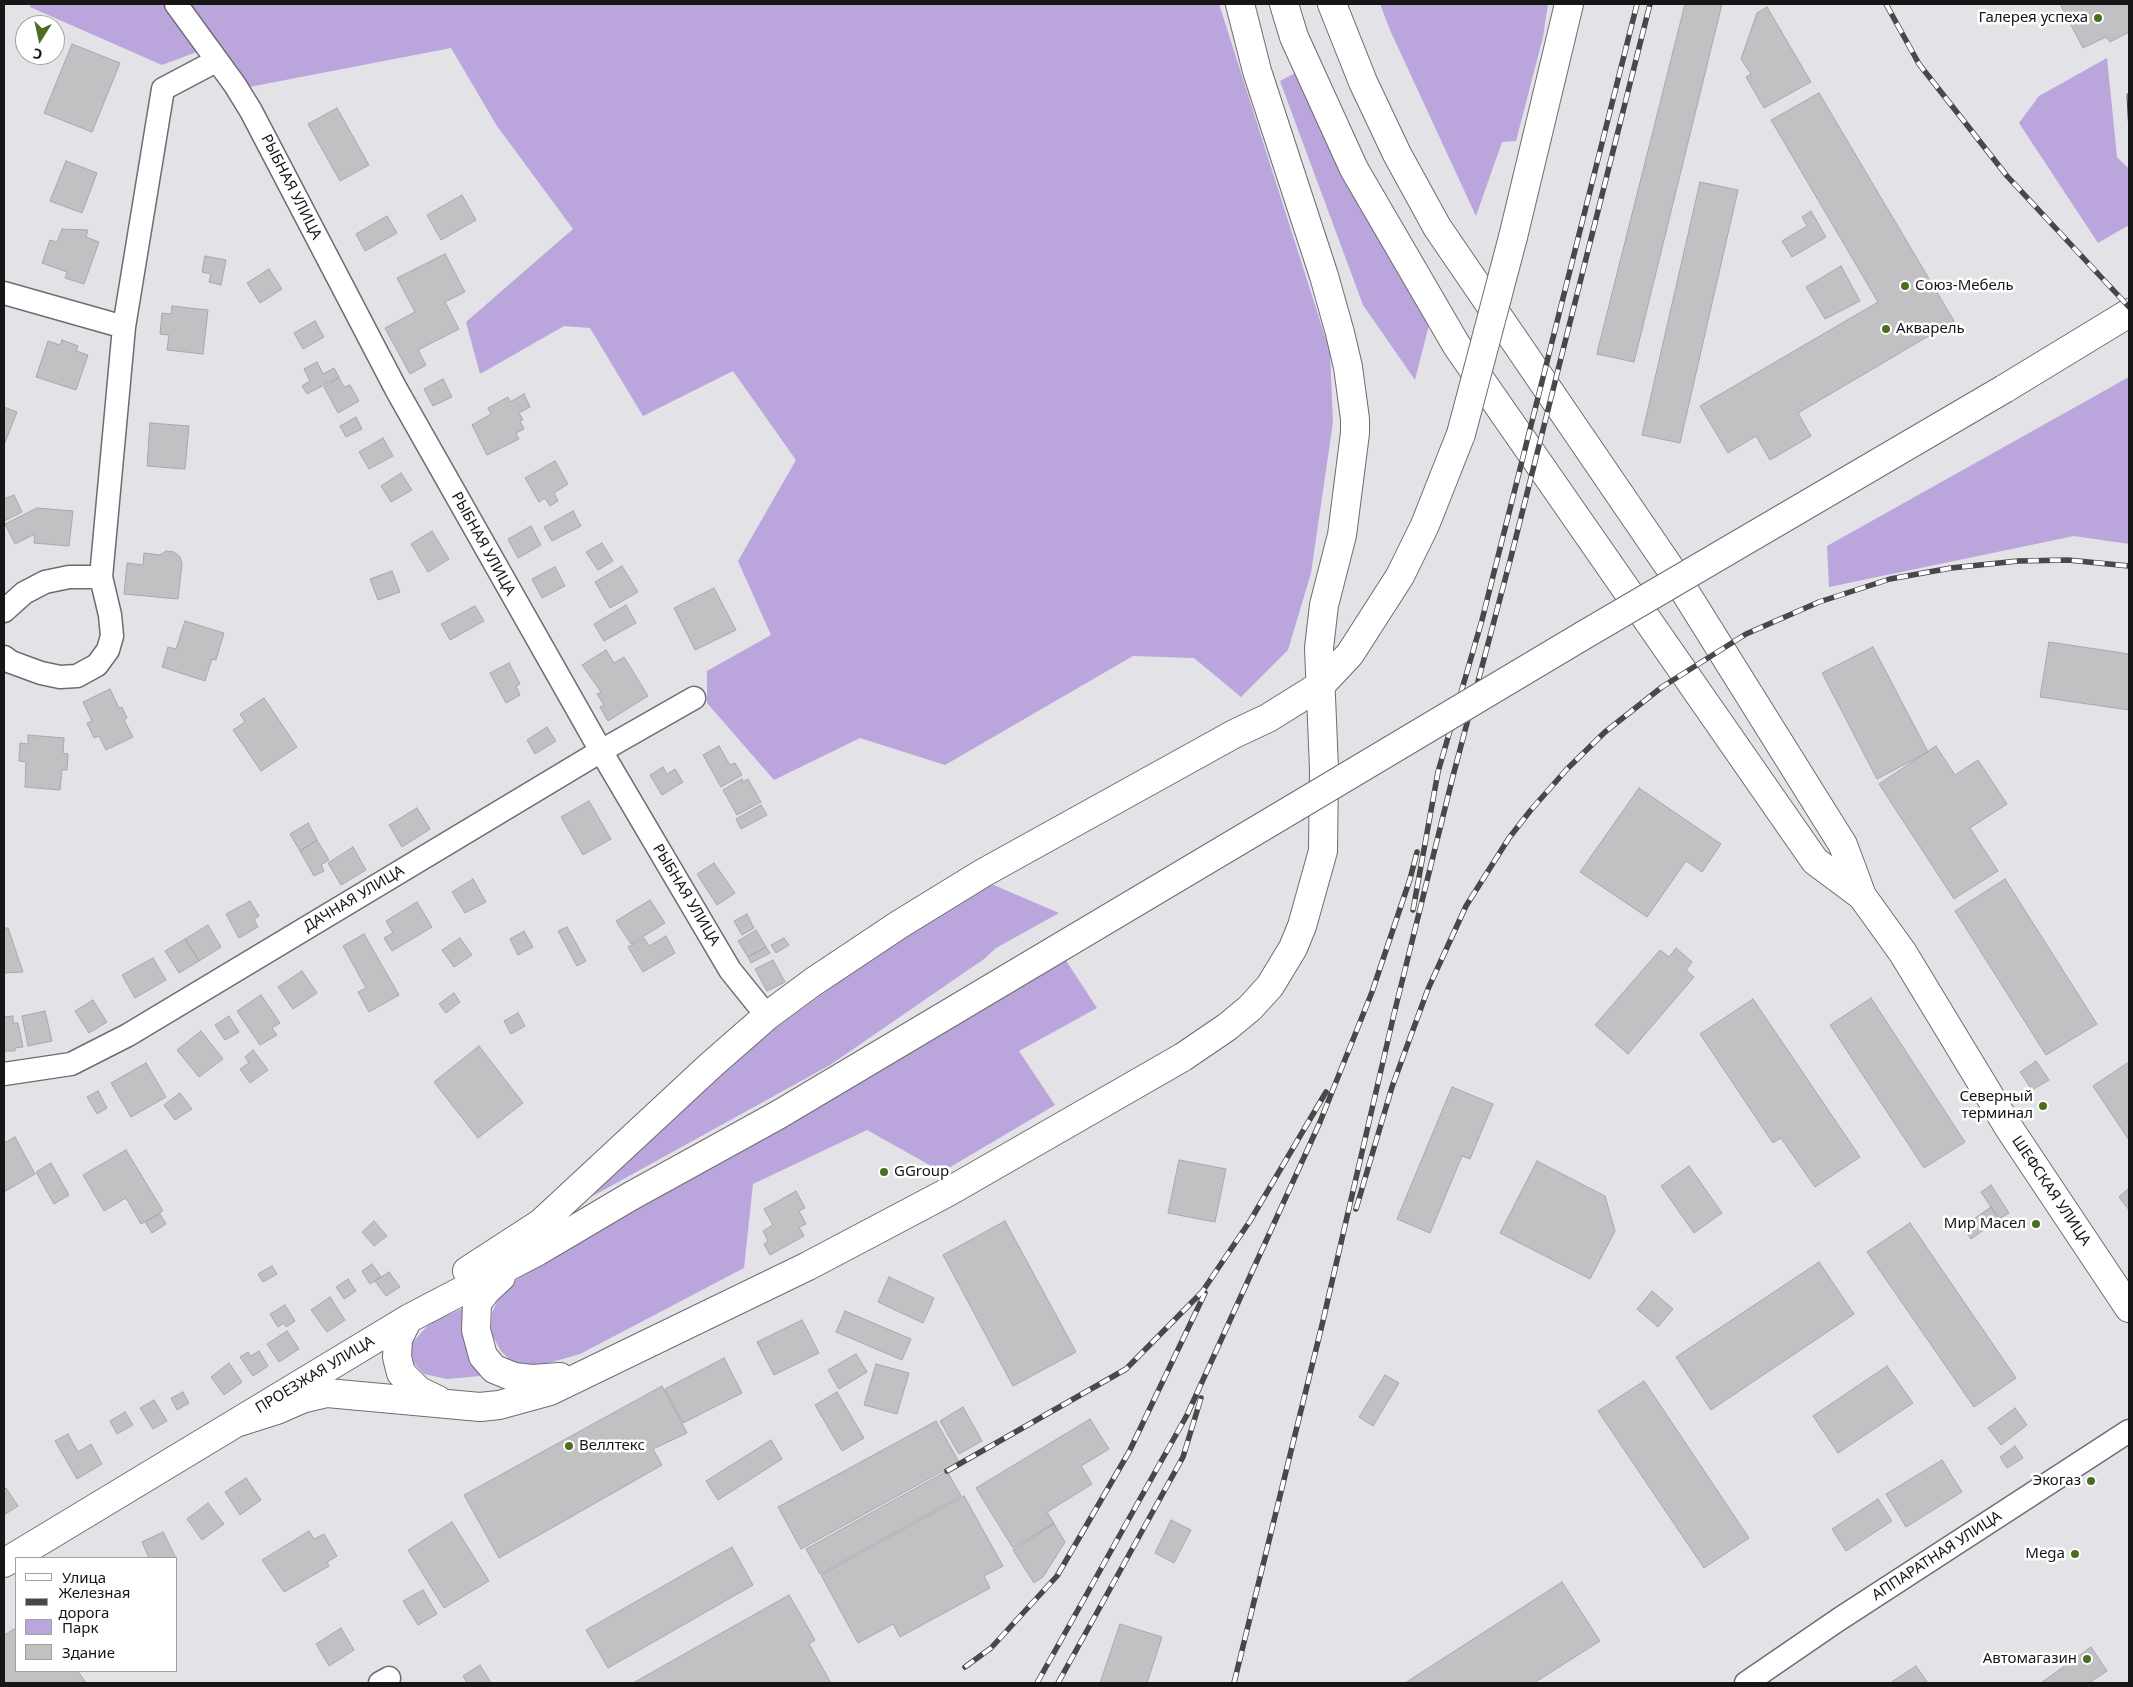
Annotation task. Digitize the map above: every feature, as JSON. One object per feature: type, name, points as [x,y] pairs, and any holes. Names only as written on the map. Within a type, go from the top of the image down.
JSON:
[{"type":"main road","points":[[236,1423],[277,1410],[302,1399],[327,1393],[447,1405],[480,1406],[499,1405],[550,1391],[808,1266],[948,1192],[1182,1058],[1227,1027],[1250,1008],[1270,986],[1293,948],[1310,902],[1323,852],[1325,817],[1319,648],[1324,605],[1342,535],[1355,433],[1354,408],[1340,333],[1327,285],[1258,71],[1240,4]]},
{"type":"main road","points":[[1284,4],[1294,36],[1354,169],[1457,346],[1815,861],[1862,896]]},
{"type":"main road","points":[[1332,4],[1363,82],[1397,154],[1437,227],[1677,579],[1843,844],[1862,896]]},
{"type":"main road","points":[[434,1305],[470,1267],[540,1223],[711,1065],[768,1016],[844,961],[983,873],[1226,738],[1268,718],[1321,685],[1350,654],[1400,576],[1425,525],[1461,434],[1513,237],[1569,4]]},
{"type":"main road","name":"ПРОЕЗЖАЯ УЛИЦА","points":[[4,1563],[408,1319],[538,1250],[778,1115],[1575,640],[2129,313]]},
{"type":"main road","name":"ШЕФСКАЯ УЛИЦА","points":[[1862,896],[1903,953],[2009,1128],[2129,1308]]},
{"type":"main road","points":[[538,1250],[500,1278],[486,1291],[477,1304],[476,1330],[483,1356],[494,1369],[514,1377],[550,1379],[594,1371]]},
{"type":"main road","points":[[408,1319],[398,1339],[397,1357],[401,1374],[420,1391],[447,1405]]},
{"type":"street","name":"РЫБНАЯ УЛИЦА","points":[[176,4],[235,85],[251,111],[396,389],[601,751],[730,970],[768,1016]]},
{"type":"street","points":[[4,657],[11,662],[41,674],[60,677],[77,676],[96,665],[108,650],[112,636],[110,614],[101,577],[124,327],[163,89],[216,61]]},
{"type":"street","points":[[4,292],[124,327]]},
{"type":"street","points":[[4,611],[24,593],[45,582],[69,576],[101,577]]},
{"type":"street","name":"ДАЧНАЯ УЛИЦА","points":[[4,1074],[71,1064],[128,1035],[601,751],[694,698]]},
{"type":"street","name":"АППАРАТНАЯ УЛИЦА","points":[[1746,1683],[1838,1620],[2129,1431]]},
{"type":"green space","points":[[30,4],[1219,4],[1330,352],[1333,422],[1311,573],[1288,650],[1241,697],[1194,658],[1133,656],[945,765],[860,738],[774,780],[707,703],[707,671],[771,635],[738,561],[796,460],[733,371],[643,416],[590,328],[564,326],[480,374],[466,322],[573,229],[497,126],[451,48],[244,88],[207,48],[162,65],[65,22],[65,15],[48,15],[30,7]]},
{"type":"green space","points":[[1380,4],[1548,4],[1543,37],[1516,141],[1502,142],[1476,216],[1390,30]]},
{"type":"green space","points":[[2107,58],[2117,157],[2129,169],[2129,225],[2098,243],[2019,123],[2039,96]]},
{"type":"green space","points":[[1303,69],[1431,317],[1415,380],[1363,305],[1280,81]]},
{"type":"green space","points":[[2129,377],[2129,544],[2074,536],[1829,587],[1827,546]]},
{"type":"green space","points":[[989,883],[1059,913],[996,948],[984,959],[830,1065],[591,1197],[734,1059],[882,950]]},
{"type":"green space","points":[[1063,956],[1097,1008],[1019,1051],[1055,1105],[942,1172],[867,1130],[753,1184],[744,1268],[580,1354],[542,1365],[515,1365],[501,1351],[491,1333],[492,1313],[502,1290],[530,1270]]},
{"type":"green space","points":[[466,1307],[465,1339],[480,1376],[447,1379],[424,1374],[411,1360],[412,1343],[430,1323]]},
{"type":"building","points":[[1685,4],[1722,4],[1634,362],[1597,354]]},
{"type":"building","name":"Галерея успеха","points":[[2060,4],[2129,4],[2129,32],[2110,42],[2106,37],[2083,48]]},
{"type":"building","points":[[1767,7],[1811,82],[1764,108],[1746,77],[1751,74],[1741,59],[1757,13]]},
{"type":"building","points":[[72,44],[120,63],[92,132],[44,113]]},
{"type":"building","points":[[1819,93],[1954,321],[1798,413],[1811,436],[1770,460],[1756,436],[1728,453],[1700,406],[1878,302],[1771,120]]},
{"type":"building","points":[[337,108],[369,165],[340,181],[308,124]]},
{"type":"building","points":[[66,161],[97,173],[82,213],[50,201]]},
{"type":"building","points":[[1700,182],[1738,190],[1680,443],[1642,435]]},
{"type":"building","points":[[462,195],[476,220],[441,240],[427,215]]},
{"type":"building","points":[[1811,211],[1826,237],[1792,257],[1782,241],[1807,226],[1802,217]]},
{"type":"building","points":[[387,216],[397,233],[365,251],[356,234]]},
{"type":"building","points":[[62,229],[88,230],[86,237],[99,242],[84,284],[65,278],[67,272],[42,263],[50,240],[57,242]]},
{"type":"building","points":[[445,254],[465,292],[445,302],[459,329],[418,350],[426,365],[410,374],[385,328],[415,312],[397,278]]},
{"type":"building","points":[[205,256],[226,260],[221,285],[209,282],[211,274],[202,272]]},
{"type":"building","points":[[1841,266],[1860,301],[1825,319],[1806,287]]},
{"type":"building","points":[[269,269],[282,289],[260,303],[247,283]]},
{"type":"building","points":[[172,306],[208,310],[203,354],[167,350],[169,335],[160,334],[162,313],[171,314]]},
{"type":"building","points":[[315,321],[324,337],[303,349],[294,333]]},
{"type":"building","points":[[62,340],[78,346],[76,351],[88,355],[76,390],[36,377],[48,341],[60,345]]},
{"type":"building","points":[[317,362],[323,374],[334,368],[339,377],[307,394],[302,386],[310,381],[304,369]]},
{"type":"building","points":[[339,378],[344,387],[350,385],[359,401],[338,413],[324,387]]},
{"type":"building","points":[[443,379],[452,397],[433,406],[424,389]]},
{"type":"building","points":[[524,394],[530,407],[519,413],[523,420],[520,421],[524,429],[516,433],[519,439],[487,455],[472,425],[491,414],[488,408],[508,397],[510,402]]},
{"type":"building","points":[[4,407],[17,412],[4,445]]},
{"type":"building","points":[[356,417],[362,429],[346,437],[340,426]]},
{"type":"building","points":[[150,423],[189,426],[185,469],[147,466]]},
{"type":"building","points":[[383,438],[393,456],[369,469],[359,452]]},
{"type":"building","points":[[555,461],[568,484],[554,493],[558,501],[550,506],[545,498],[539,502],[525,478]]},
{"type":"building","points":[[401,473],[412,490],[391,502],[381,486]]},
{"type":"building","points":[[14,495],[22,512],[4,521],[4,499]]},
{"type":"building","points":[[37,508],[73,511],[69,546],[34,543],[35,534],[15,544],[5,524]]},
{"type":"building","points":[[573,511],[581,526],[552,541],[544,527]]},
{"type":"building","points":[[531,526],[541,545],[518,558],[508,539]]},
{"type":"building","points":[[432,531],[449,559],[428,572],[411,544]]},
{"type":"building","points":[[602,543],[613,561],[598,570],[586,552]]},
{"type":"building","points":[[166,551],[174,552],[180,557],[182,564],[178,599],[124,594],[127,563],[143,565],[144,553],[160,555]]},
{"type":"building","points":[[622,566],[638,592],[610,608],[595,582]]},
{"type":"building","points":[[555,567],[565,586],[542,598],[532,579]]},
{"type":"building","points":[[392,571],[400,592],[378,600],[370,579]]},
{"type":"building","points":[[714,588],[736,630],[695,650],[674,608]]},
{"type":"building","points":[[626,605],[636,623],[604,641],[594,624]]},
{"type":"building","points":[[475,606],[484,621],[450,640],[441,624]]},
{"type":"building","points":[[185,621],[224,633],[216,660],[212,659],[205,681],[162,667],[168,647],[176,649]]},
{"type":"building","points":[[2049,642],[2129,654],[2129,710],[2040,697]]},
{"type":"building","points":[[1873,647],[1928,752],[1877,779],[1822,673]]},
{"type":"building","points":[[606,650],[614,663],[624,657],[648,696],[608,721],[600,707],[604,705],[597,694],[601,692],[582,665]]},
{"type":"building","points":[[509,663],[520,684],[516,686],[520,695],[506,703],[490,673]]},
{"type":"building","points":[[110,689],[119,708],[122,707],[127,718],[124,720],[133,737],[106,750],[99,736],[94,738],[87,723],[92,721],[83,702]]},
{"type":"building","points":[[264,698],[297,747],[261,771],[233,730],[245,722],[240,714]]},
{"type":"building","points":[[547,727],[556,741],[535,754],[527,740]]},
{"type":"building","points":[[28,735],[64,738],[63,753],[68,754],[67,770],[62,770],[60,790],[25,787],[26,762],[19,761],[20,743],[28,744]]},
{"type":"building","points":[[719,746],[730,765],[735,763],[742,775],[721,787],[703,755]]},
{"type":"building","points":[[1936,746],[1955,775],[1978,760],[2007,804],[1970,828],[1998,871],[1954,899],[1879,784]]},
{"type":"building","points":[[663,767],[667,774],[675,769],[683,782],[662,795],[650,775]]},
{"type":"building","points":[[742,779],[743,782],[748,779],[761,802],[737,815],[723,790]]},
{"type":"building","points":[[1639,788],[1721,844],[1702,872],[1686,861],[1647,917],[1580,872]]},
{"type":"building","points":[[589,801],[611,839],[583,855],[561,817]]},
{"type":"building","points":[[761,805],[767,815],[741,829],[736,819]]},
{"type":"building","points":[[417,808],[430,829],[402,847],[389,825]]},
{"type":"building","points":[[308,823],[317,840],[300,851],[290,834]]},
{"type":"building","points":[[317,840],[329,860],[321,865],[324,871],[314,876],[300,851]]},
{"type":"building","points":[[353,847],[366,870],[341,885],[328,863]]},
{"type":"building","points":[[714,863],[735,893],[717,905],[697,874]]},
{"type":"building","points":[[473,879],[486,902],[465,913],[452,892]]},
{"type":"building","points":[[2005,879],[2097,1024],[2046,1055],[1955,911]]},
{"type":"building","points":[[650,900],[665,923],[631,944],[616,921]]},
{"type":"building","points":[[250,901],[259,916],[254,919],[258,927],[239,938],[226,914]]},
{"type":"building","points":[[417,902],[432,927],[392,951],[384,938],[393,933],[386,921]]},
{"type":"building","points":[[747,914],[754,928],[742,935],[734,921]]},
{"type":"building","points":[[208,925],[221,947],[199,961],[185,939]]},
{"type":"building","points":[[567,927],[586,961],[577,966],[558,931]]},
{"type":"building","points":[[4,928],[8,928],[23,972],[4,973]]},
{"type":"building","points":[[756,930],[766,947],[748,957],[738,941]]},
{"type":"building","points":[[524,931],[533,947],[518,955],[510,939]]},
{"type":"building","points":[[364,934],[399,995],[369,1012],[358,992],[366,988],[343,946]]},
{"type":"building","points":[[666,936],[675,953],[643,972],[628,947],[644,938],[649,946]]},
{"type":"building","points":[[460,938],[472,955],[454,967],[442,950]]},
{"type":"building","points":[[784,938],[789,945],[776,953],[771,945]]},
{"type":"building","points":[[185,939],[199,961],[179,973],[165,951]]},
{"type":"building","points":[[766,947],[770,953],[751,963],[748,957]]},
{"type":"building","points":[[1676,948],[1692,962],[1686,970],[1694,977],[1628,1054],[1595,1025],[1660,950],[1669,957]]},
{"type":"building","points":[[153,958],[166,980],[135,998],[122,975]]},
{"type":"building","points":[[773,960],[785,982],[767,991],[755,969]]},
{"type":"building","points":[[302,971],[317,993],[293,1009],[278,987]]},
{"type":"building","points":[[454,993],[460,1002],[446,1013],[439,1004]]},
{"type":"building","points":[[261,995],[280,1023],[272,1028],[277,1035],[260,1045],[237,1011]]},
{"type":"building","points":[[1871,998],[1965,1142],[1924,1168],[1830,1025]]},
{"type":"building","points":[[1753,999],[1860,1157],[1815,1187],[1781,1138],[1773,1143],[1700,1034]]},
{"type":"building","points":[[93,1000],[107,1022],[89,1033],[75,1011]]},
{"type":"building","points":[[45,1011],[52,1041],[28,1046],[22,1016]]},
{"type":"building","points":[[518,1013],[525,1026],[511,1034],[504,1021]]},
{"type":"building","points":[[13,1016],[13,1023],[18,1023],[23,1047],[15,1048],[15,1051],[4,1051],[4,1017]]},
{"type":"building","points":[[229,1016],[239,1032],[225,1040],[215,1025]]},
{"type":"building","points":[[201,1031],[223,1059],[199,1077],[177,1050]]},
{"type":"building","points":[[479,1046],[523,1103],[478,1138],[434,1082]]},
{"type":"building","points":[[253,1050],[268,1070],[250,1083],[240,1069],[249,1063],[245,1057]]},
{"type":"building","points":[[2036,1061],[2049,1080],[2032,1090],[2020,1072]]},
{"type":"building","points":[[2129,1062],[2129,1140],[2093,1086]]},
{"type":"building","points":[[146,1063],[166,1097],[131,1117],[111,1083]]},
{"type":"building","points":[[1452,1087],[1493,1104],[1470,1159],[1462,1156],[1430,1233],[1397,1219]]},
{"type":"building","points":[[98,1091],[107,1108],[97,1114],[87,1097]]},
{"type":"building","points":[[180,1093],[192,1109],[175,1120],[164,1105]]},
{"type":"building","points":[[15,1137],[35,1174],[4,1192],[4,1143]]},
{"type":"building","points":[[126,1150],[163,1211],[141,1224],[126,1198],[104,1211],[83,1175]]},
{"type":"building","points":[[1179,1160],[1226,1169],[1215,1222],[1168,1213]]},
{"type":"building","points":[[1537,1161],[1605,1196],[1615,1231],[1590,1279],[1500,1233]]},
{"type":"building","points":[[51,1163],[69,1195],[54,1204],[36,1172]]},
{"type":"building","points":[[1689,1166],[1722,1213],[1694,1233],[1661,1186]]},
{"type":"building","points":[[1991,1185],[2009,1213],[1999,1219],[1981,1192]]},
{"type":"building","points":[[2129,1188],[2129,1210],[2119,1197]]},
{"type":"building","points":[[796,1191],[805,1208],[799,1211],[806,1224],[799,1227],[804,1236],[770,1255],[764,1244],[768,1241],[763,1231],[773,1225],[764,1209]]},
{"type":"building","points":[[1991,1207],[1999,1219],[1971,1239],[1962,1227]]},
{"type":"building","points":[[160,1214],[166,1224],[152,1233],[145,1222]]},
{"type":"building","points":[[374,1221],[387,1236],[374,1246],[362,1232]]},
{"type":"building","points":[[1005,1221],[1076,1352],[1013,1386],[943,1255]]},
{"type":"building","points":[[1910,1223],[2016,1378],[1974,1407],[1867,1252]]},
{"type":"building","points":[[1819,1262],[1854,1314],[1711,1410],[1676,1357]]},
{"type":"building","points":[[372,1264],[381,1277],[370,1284],[362,1271]]},
{"type":"building","points":[[272,1266],[277,1274],[263,1282],[258,1274]]},
{"type":"building","points":[[389,1272],[400,1287],[386,1296],[375,1281]]},
{"type":"building","points":[[889,1277],[934,1298],[923,1323],[878,1302]]},
{"type":"building","points":[[348,1279],[356,1291],[344,1299],[336,1287]]},
{"type":"building","points":[[1652,1291],[1673,1309],[1658,1327],[1637,1309]]},
{"type":"building","points":[[330,1297],[345,1320],[327,1332],[311,1310]]},
{"type":"building","points":[[285,1305],[295,1321],[286,1327],[284,1323],[278,1327],[270,1314]]},
{"type":"building","points":[[845,1311],[911,1339],[902,1360],[836,1332]]},
{"type":"building","points":[[802,1320],[819,1353],[774,1375],[757,1342]]},
{"type":"building","points":[[287,1331],[299,1349],[279,1362],[267,1344]]},
{"type":"building","points":[[259,1351],[268,1366],[253,1376],[240,1357],[248,1352],[251,1356]]},
{"type":"building","points":[[856,1354],[867,1372],[839,1389],[828,1370]]},
{"type":"building","points":[[724,1358],[742,1393],[683,1423],[665,1389]]},
{"type":"building","points":[[229,1363],[242,1382],[224,1395],[211,1377]]},
{"type":"building","points":[[876,1364],[909,1373],[897,1414],[864,1405]]},
{"type":"building","points":[[1887,1366],[1913,1403],[1838,1453],[1813,1416]]},
{"type":"building","points":[[1385,1375],[1399,1383],[1373,1426],[1359,1417]]},
{"type":"building","points":[[1644,1381],[1749,1538],[1704,1568],[1598,1411]]},
{"type":"building","points":[[662,1386],[687,1433],[653,1449],[662,1465],[499,1558],[464,1495]]},
{"type":"building","points":[[183,1392],[189,1403],[177,1410],[171,1398]]},
{"type":"building","points":[[837,1392],[864,1438],[842,1451],[815,1405]]},
{"type":"building","points":[[154,1400],[167,1421],[153,1429],[140,1408]]},
{"type":"building","points":[[963,1407],[982,1441],[959,1454],[940,1421]]},
{"type":"building","points":[[2015,1408],[2027,1425],[2001,1445],[1988,1428]]},
{"type":"building","points":[[125,1412],[133,1425],[117,1434],[110,1421]]},
{"type":"building","points":[[1090,1419],[1109,1449],[1081,1466],[1092,1484],[1047,1512],[1054,1523],[1013,1548],[976,1488]]},
{"type":"building","points":[[936,1421],[959,1462],[801,1549],[778,1507]]},
{"type":"building","points":[[68,1434],[78,1452],[91,1444],[102,1464],[77,1479],[55,1441]]},
{"type":"building","points":[[771,1440],[782,1459],[718,1500],[706,1481]]},
{"type":"building","points":[[2015,1446],[2023,1458],[2007,1468],[2000,1457]]},
{"type":"building","points":[[1942,1460],[1962,1492],[1906,1527],[1886,1494]]},
{"type":"building","points":[[947,1471],[961,1496],[820,1574],[806,1549]]},
{"type":"building","points":[[246,1478],[261,1500],[240,1515],[225,1492]]},
{"type":"building","points":[[6,1488],[18,1506],[4,1515],[4,1490]]},
{"type":"building","points":[[964,1496],[1003,1566],[984,1576],[990,1588],[900,1637],[893,1624],[858,1643],[821,1575]]},
{"type":"building","points":[[1878,1499],[1892,1521],[1846,1551],[1832,1529]]},
{"type":"building","points":[[208,1503],[224,1524],[202,1540],[187,1519]]},
{"type":"building","points":[[1171,1520],[1191,1530],[1174,1563],[1155,1553]]},
{"type":"building","points":[[452,1522],[489,1581],[444,1608],[408,1550]]},
{"type":"building","points":[[1054,1524],[1065,1542],[1043,1577],[1034,1583],[1013,1550]]},
{"type":"building","points":[[309,1531],[314,1539],[324,1534],[337,1556],[327,1562],[329,1566],[284,1592],[262,1560]]},
{"type":"building","points":[[163,1532],[176,1557],[149,1557],[142,1542]]},
{"type":"building","points":[[732,1547],[753,1585],[608,1668],[586,1630]]},
{"type":"building","points":[[1562,1582],[1600,1641],[1534,1683],[1405,1683]]},
{"type":"building","points":[[423,1590],[437,1614],[418,1625],[403,1601]]},
{"type":"building","points":[[789,1595],[815,1640],[809,1644],[831,1683],[633,1683]]},
{"type":"building","points":[[1120,1624],[1162,1637],[1147,1683],[1100,1683]]},
{"type":"building","points":[[341,1628],[354,1650],[329,1666],[316,1644]]},
{"type":"building","points":[[15,1629],[15,1672],[79,1672],[86,1683],[4,1683],[4,1635]]},
{"type":"building","name":"Автомагазин","points":[[2091,1647],[2107,1671],[2089,1683],[2041,1683]]},
{"type":"building","points":[[480,1665],[491,1683],[467,1683],[463,1676]]},
{"type":"building","points":[[1916,1666],[1928,1683],[1890,1683]]},
{"type":"tram line","points":[[2129,92],[2127,95],[2129,132]]},
{"type":"railway","points":[[1413,910],[1438,772],[1482,620],[1637,4]]},
{"type":"railway","points":[[1234,1683],[1322,1325],[1394,1014],[1650,4]]},
{"type":"railway","points":[[1886,4],[1919,64],[2007,176],[2129,307]]},
{"type":"railway","points":[[1356,1209],[1392,1087],[1428,989],[1466,906],[1509,838],[1530,811],[1567,769],[1605,732],[1662,687],[1746,634],[1819,602],[1890,579],[1951,568],[2018,561],[2068,560],[2129,566]]},
{"type":"railway","points":[[1037,1683],[1187,1415],[1320,1122],[1372,992],[1410,879],[1417,852]]},
{"type":"railway","points":[[947,1471],[1126,1369],[1202,1292],[1250,1221],[1326,1092]]},
{"type":"railway","points":[[965,1667],[991,1648],[1057,1576],[1129,1452],[1205,1293]]},
{"type":"railway","points":[[1058,1683],[1183,1457],[1201,1398]]},
{"type":"place","name":"Галерея успеха","points":[[2098,18]]},
{"type":"place","name":"Союз-Мебель","points":[[1905,286]]},
{"type":"place","name":"Акварель","points":[[1886,329]]},
{"type":"place","name":"Северный терминал","points":[[2043,1106]]},
{"type":"place","name":"GGroup","points":[[884,1172]]},
{"type":"place","name":"Мир Масел","points":[[2036,1224]]},
{"type":"place","name":"Веллтекс","points":[[569,1446]]},
{"type":"place","name":"Экогаз","points":[[2091,1481]]},
{"type":"place","name":"Mega","points":[[2075,1554]]},
{"type":"place","name":"Автомагазин","points":[[2087,1659]]}]
